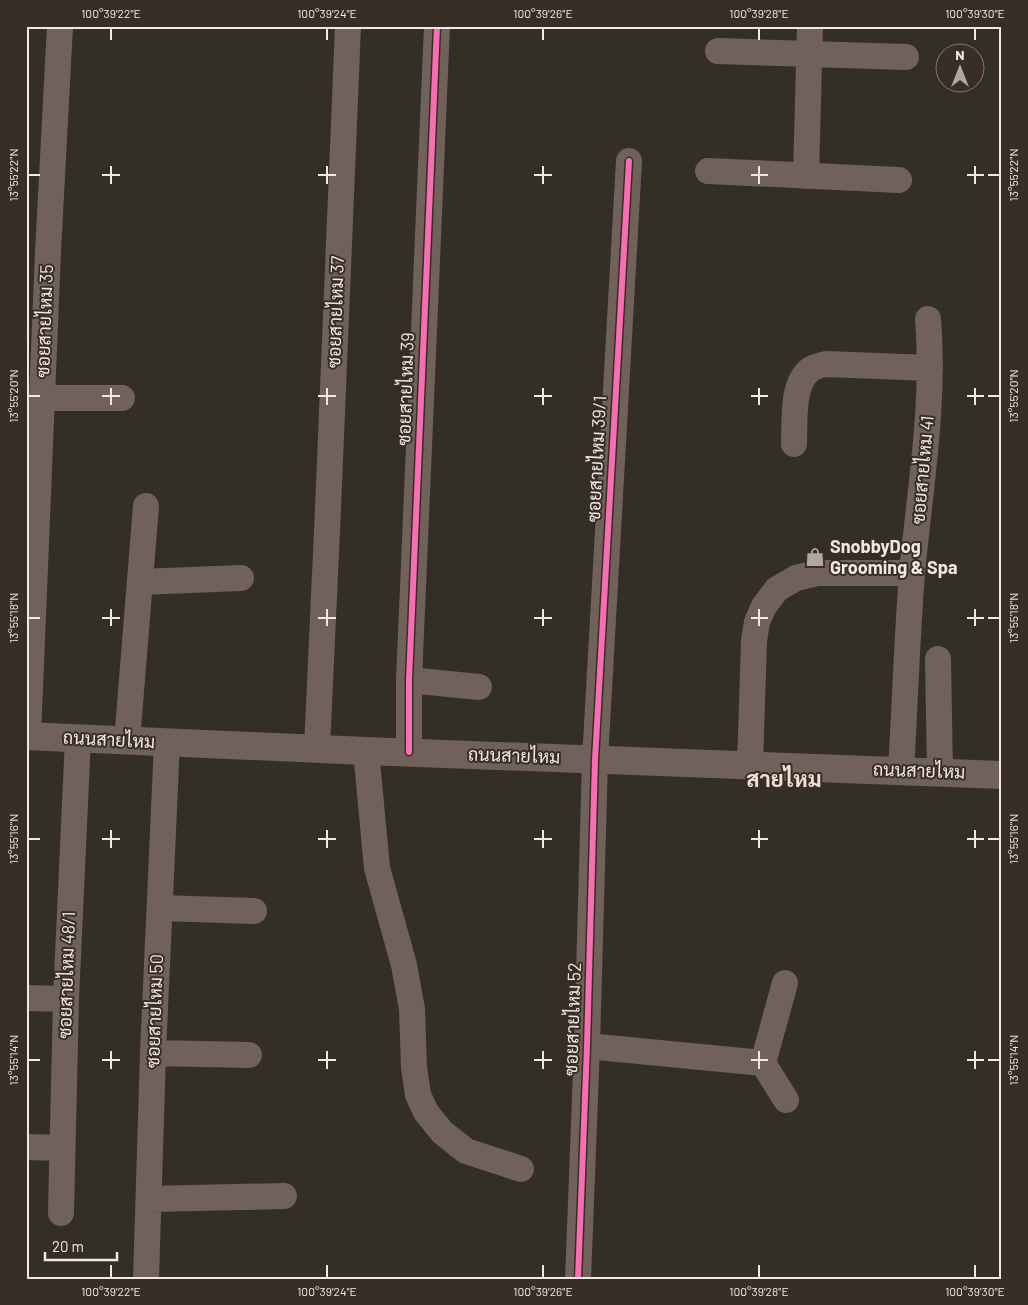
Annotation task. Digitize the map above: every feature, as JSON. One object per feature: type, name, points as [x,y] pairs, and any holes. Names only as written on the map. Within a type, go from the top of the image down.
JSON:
[{"type":"main road","name":"ถนนสายไหม","points":[[27,736],[595,760],[1002,774]]},
{"type":"street","name":"ซอยสายไหม 35","points":[[27,736],[42,398],[37,251],[60,26]]},
{"type":"street","name":"ซอยสายไหม 37","points":[[317,748],[348,26]]},
{"type":"street","name":"ซอยสายไหม 39","points":[[408,752],[408,680],[437,26]]},
{"type":"street","points":[[806,176],[810,26]]},
{"type":"street","points":[[718,51],[906,57]]},
{"type":"street","name":"ซอยสายไหม 39/1","points":[[595,760],[630,161]]},
{"type":"street","points":[[708,171],[900,180]]},
{"type":"street","name":"ซอยสายไหม 41","points":[[901,770],[912,573],[925,461],[930,368],[928,319]]},
{"type":"street","points":[[794,444],[796,396],[801,382],[811,369],[826,364],[930,368]]},
{"type":"street","points":[[42,398],[122,398]]},
{"type":"street","points":[[127,741],[146,506]]},
{"type":"street","points":[[750,765],[754,641],[757,622],[764,606],[777,589],[796,578],[817,573],[912,573]]},
{"type":"street","points":[[140,582],[241,578]]},
{"type":"street","points":[[938,659],[940,772]]},
{"type":"street","points":[[408,680],[478,687]]},
{"type":"street","name":"ซอยสายไหม 48/1","points":[[61,1213],[66,999],[78,738]]},
{"type":"street","name":"ซอยสายไหม 50","points":[[146,1279],[153,1053],[167,742]]},
{"type":"street","points":[[366,751],[377,868],[404,965],[412,1009],[414,1067],[418,1095],[426,1112],[442,1132],[466,1151],[521,1169]]},
{"type":"street","name":"ซอยสายไหม 52","points":[[578,1279],[588,1046],[595,760]]},
{"type":"street","points":[[160,908],[254,911]]},
{"type":"street","points":[[785,983],[763,1063],[786,1100]]},
{"type":"street","points":[[26,998],[66,999]]},
{"type":"street","points":[[588,1046],[763,1063]]},
{"type":"street","points":[[153,1053],[249,1055]]},
{"type":"street","points":[[26,1147],[62,1148]]},
{"type":"street","points":[[149,1199],[284,1196]]},
{"type":"cycle path","points":[[409,752],[409,680],[437,26]]},
{"type":"cycle path","points":[[578,1279],[595,760],[629,161]]},
{"type":"place","name":"SnobbyDog Grooming & Spa","points":[[815,557]]},
{"type":"district","name":"สายไหม","points":[[784,779]]}]
